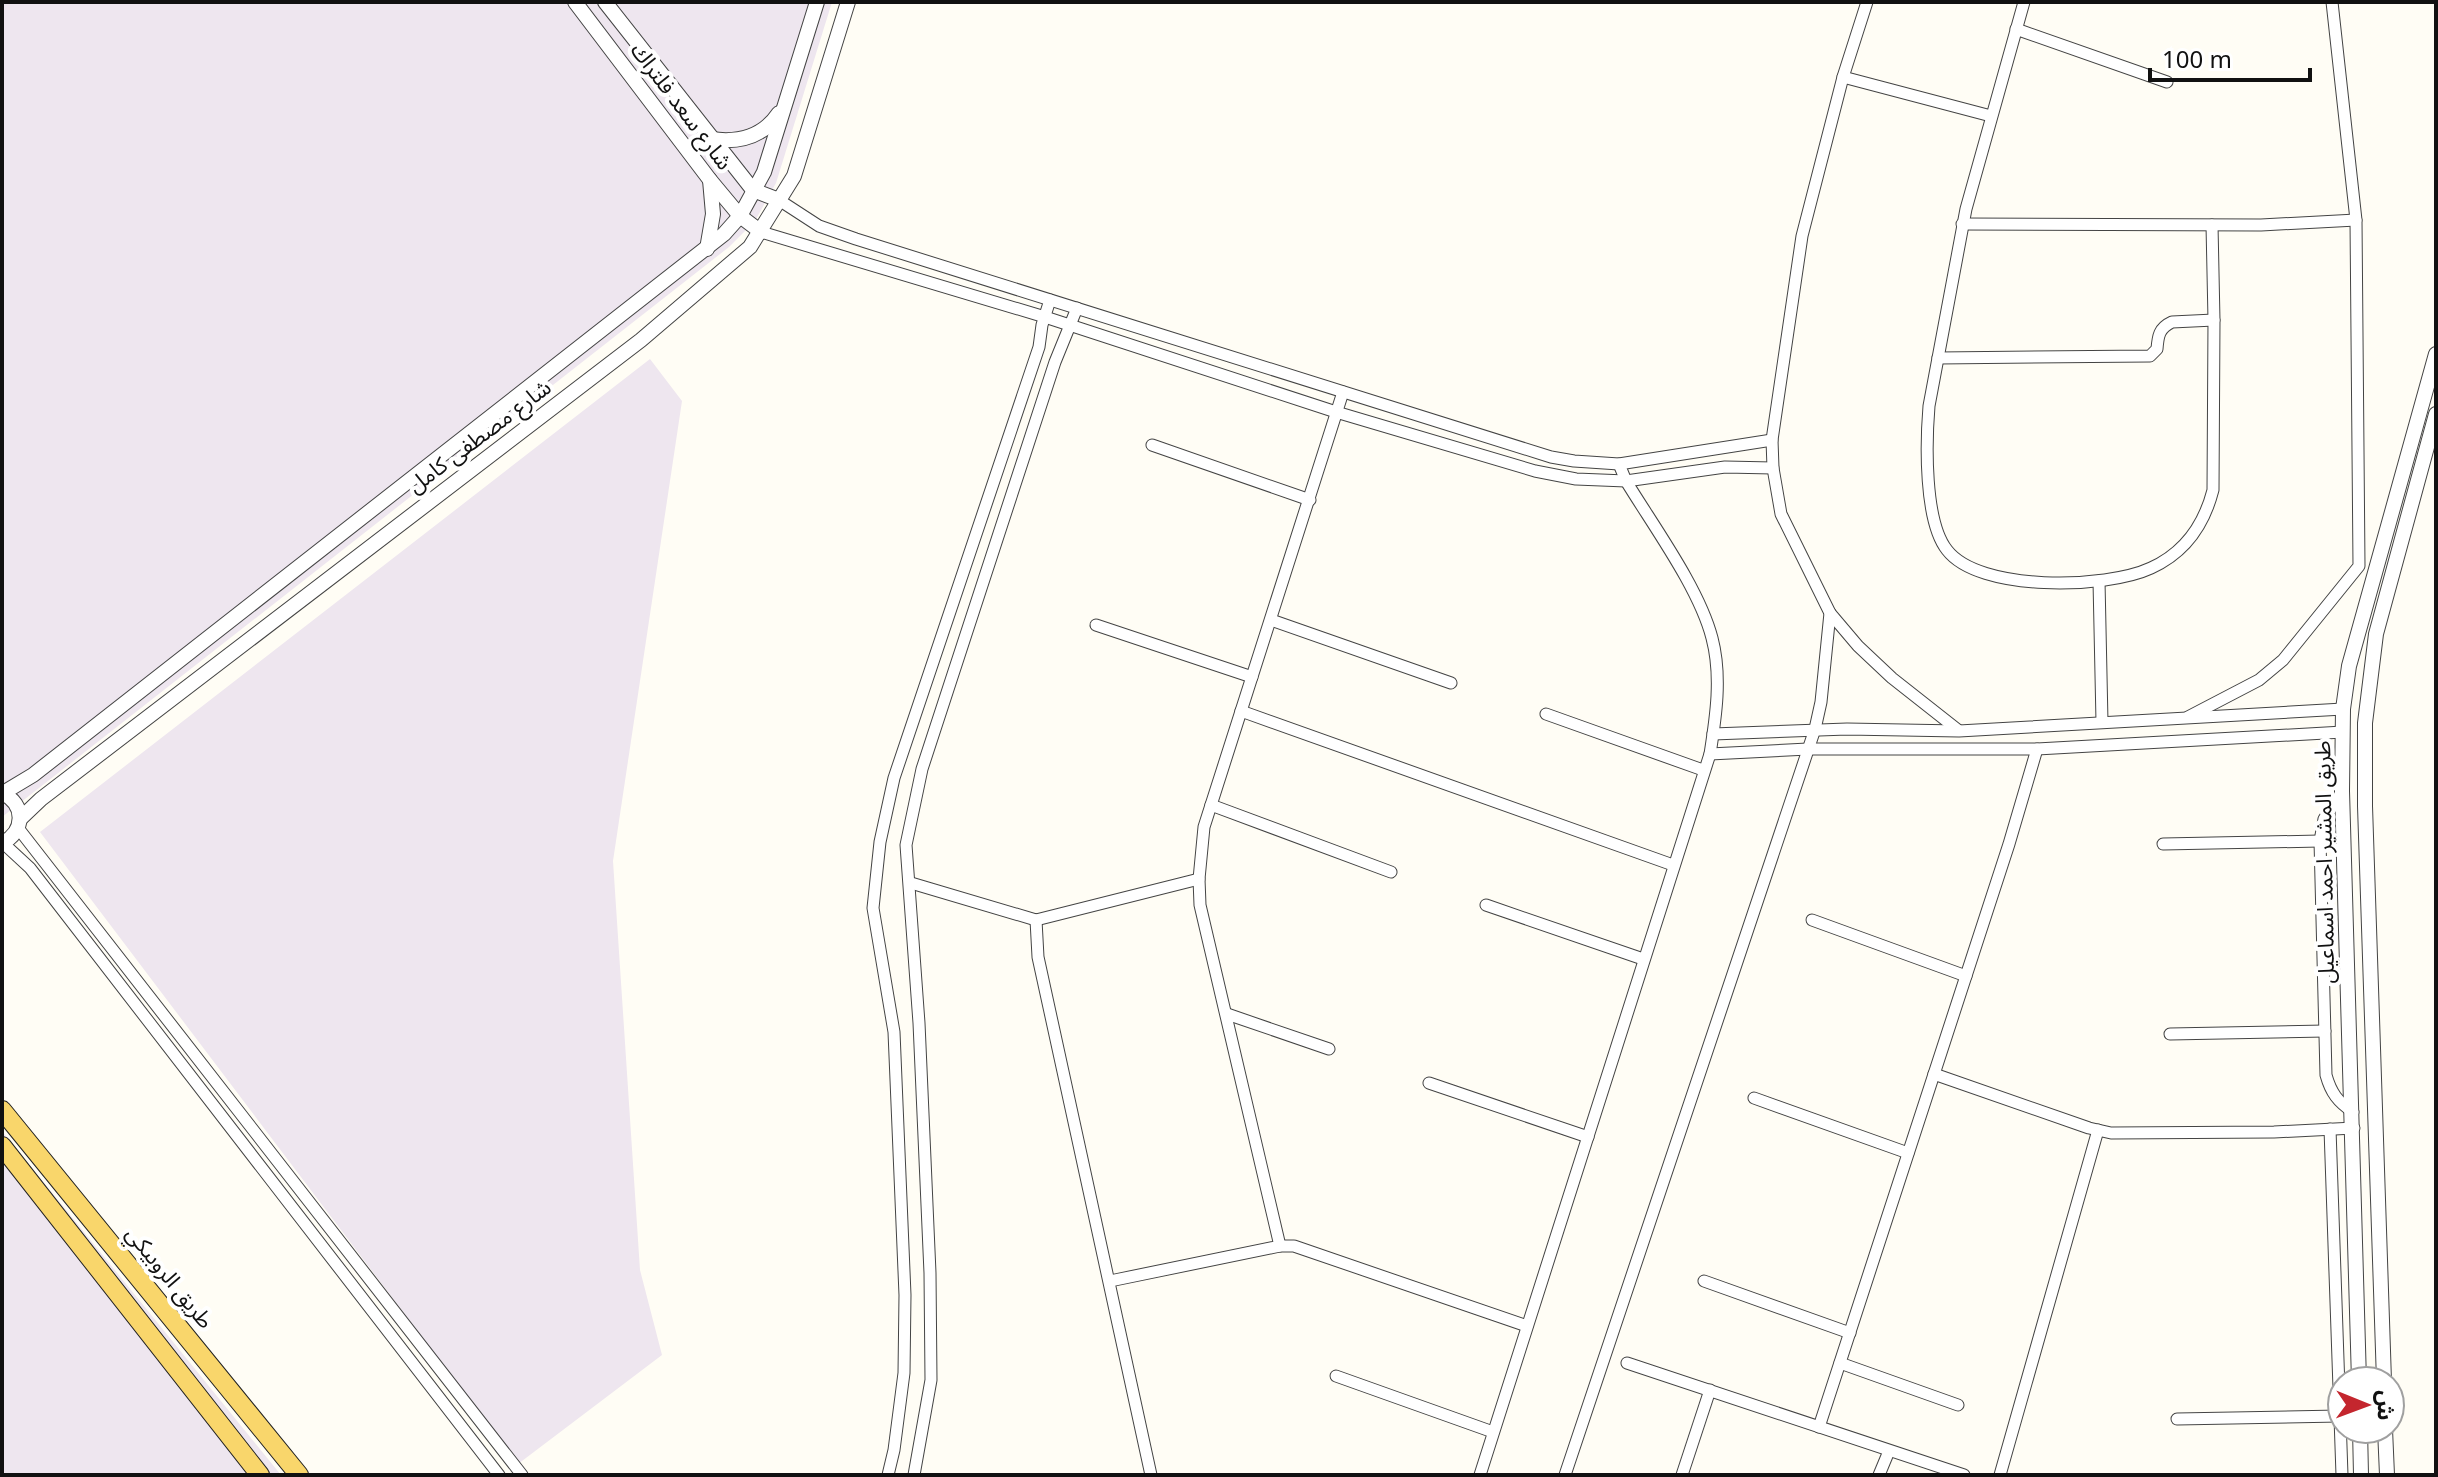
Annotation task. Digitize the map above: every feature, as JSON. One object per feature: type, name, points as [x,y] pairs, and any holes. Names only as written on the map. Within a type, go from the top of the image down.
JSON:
[{"type":"main road","name":"طريق الروبيكي","points":[[2,1110],[299,1475]]},
{"type":"main road","points":[[2,1146],[260,1475]]},
{"type":"street","name":"شارع سعد فلتراك","points":[[575,2],[710,180],[740,216],[761,232]]},
{"type":"street","name":"شارع سعد فلتراك","points":[[605,2],[753,190],[779,200]]},
{"type":"street","name":"شارع مصطفى كامل","points":[[2,793],[33,775],[707,249],[740,216],[764,172],[817,2]]},
{"type":"street","name":"شارع مصطفى كامل","points":[[2,843],[11,839],[19,824],[41,799],[641,340],[729,266],[761,232],[794,176],[848,2]]},
{"type":"street","points":[[1867,2],[1843,77],[1802,236],[1772,440],[1773,468],[1781,514],[1830,613],[1858,646],[1892,678],[1959,731]]},
{"type":"street","points":[[2024,2],[1962,224],[1928,428],[1933,515],[1945,547],[1955,559],[1981,571],[2025,583],[2099,581],[2149,569],[2192,537],[2205,515],[2213,490],[2212,225]]},
{"type":"street","points":[[2188,717],[2259,680],[2283,660],[2359,566],[2356,220],[2332,2]]},
{"type":"street","points":[[2016,29],[2167,82]]},
{"type":"street","points":[[626,68],[645,53]]},
{"type":"street","points":[[1843,77],[1991,116]]},
{"type":"street","points":[[645,94],[665,79]]},
{"type":"street","points":[[711,139],[739,140],[753,136],[766,128],[784,106]]},
{"type":"street","points":[[707,249],[713,214],[710,180]]},
{"type":"street","points":[[779,200],[819,226],[856,239],[1551,457],[1585,463],[1619,464],[1772,440]]},
{"type":"street","points":[[1962,224],[2212,225],[2356,220]]},
{"type":"street","points":[[761,232],[1045,317],[1336,412],[1535,471],[1576,479],[1626,481],[1725,467],[1773,468]]},
{"type":"street","points":[[850,258],[856,239]]},
{"type":"street","points":[[888,1475],[904,1373],[905,1295],[894,1032],[873,908],[880,842],[894,778],[1039,347],[1050,300]]},
{"type":"street","points":[[914,1475],[931,1380],[931,1304],[911,883],[906,845],[918,783],[1055,362],[1077,308]]},
{"type":"street","points":[[1938,358],[2150,356],[2157,349],[2158,336],[2166,325],[2214,320]]},
{"type":"street","name":"طريق المشير احمد اسماعيل","points":[[2359,1365],[2342,791],[2344,706],[2349,666],[2436,354]]},
{"type":"street","points":[[1280,1246],[1200,905],[1199,879],[1204,827],[1343,392]]},
{"type":"street","name":"طريق المشير احمد اسماعيل","points":[[2383,1365],[2365,806],[2367,704],[2385,598],[2436,414]]},
{"type":"street","points":[[1152,445],[1310,500]]},
{"type":"street","points":[[1480,1475],[1710,754],[1717,710],[1713,641],[1702,607],[1626,481],[1619,464]]},
{"type":"street","points":[[2359,566],[2374,572]]},
{"type":"street","points":[[2099,581],[2102,722]]},
{"type":"street","points":[[1565,1475],[1815,729],[1821,702],[1830,613]]},
{"type":"street","points":[[1271,620],[1451,683]]},
{"type":"street","points":[[1096,625],[1252,677]]},
{"type":"street","points":[[1713,734],[1815,729],[1959,731],[2367,704]]},
{"type":"street","points":[[1241,711],[1673,865]]},
{"type":"street","points":[[1546,714],[1703,770]]},
{"type":"street","points":[[1710,754],[1808,749],[2037,749],[2343,732]]},
{"type":"street","points":[[1819,1427],[2037,749]]},
{"type":"street","points":[[2342,791],[2324,819],[2320,841],[2326,1075],[2331,1091],[2340,1104],[2353,1112]]},
{"type":"street","points":[[2,793],[13,800],[19,824],[522,1475]]},
{"type":"street","points":[[1211,805],[1391,872]]},
{"type":"street","points":[[2163,844],[2320,841]]},
{"type":"street","points":[[2,843],[30,868],[499,1475]]},
{"type":"street","points":[[911,883],[1036,920],[1199,879]]},
{"type":"street","points":[[1486,905],[1643,959]]},
{"type":"street","points":[[1036,920],[1038,957],[1151,1475]]},
{"type":"street","points":[[1812,920],[1966,976]]},
{"type":"street","points":[[1227,1014],[1329,1049]]},
{"type":"street","points":[[2170,1034],[2325,1031]]},
{"type":"street","points":[[1934,1074],[2098,1130],[2150,1134],[2354,1128]]},
{"type":"street","points":[[1429,1083],[1588,1137]]},
{"type":"street","points":[[1754,1098],[1908,1153]]},
{"type":"street","points":[[2330,1129],[2338,1365]]},
{"type":"street","points":[[2000,1475],[2098,1130]]},
{"type":"street","points":[[1110,1281],[1280,1246],[1308,1249],[1527,1326]]},
{"type":"street","points":[[1704,1281],[1850,1333]]},
{"type":"street","points":[[1627,1363],[1964,1475]]},
{"type":"street","points":[[1840,1363],[1958,1405]]},
{"type":"street","points":[[1336,1376],[1493,1432]]},
{"type":"street","points":[[1682,1475],[1710,1390]]},
{"type":"street","points":[[2177,1419],[2326,1416]]},
{"type":"street","points":[[2341,1445],[2342,1475]]},
{"type":"street","points":[[2360,1445],[2361,1475]]},
{"type":"street","points":[[2386,1445],[2387,1475]]},
{"type":"street","points":[[1879,1475],[1889,1451]]},
{"type":"shaded area","points":[[2,2],[832,2],[776,183],[755,221],[729,247],[2,817]]},
{"type":"shaded area","points":[[650,359],[682,401],[613,861],[640,1270],[662,1355],[518,1464],[40,832]]},
{"type":"shaded area","points":[[2,1131],[281,1475],[2,1475]]}]
